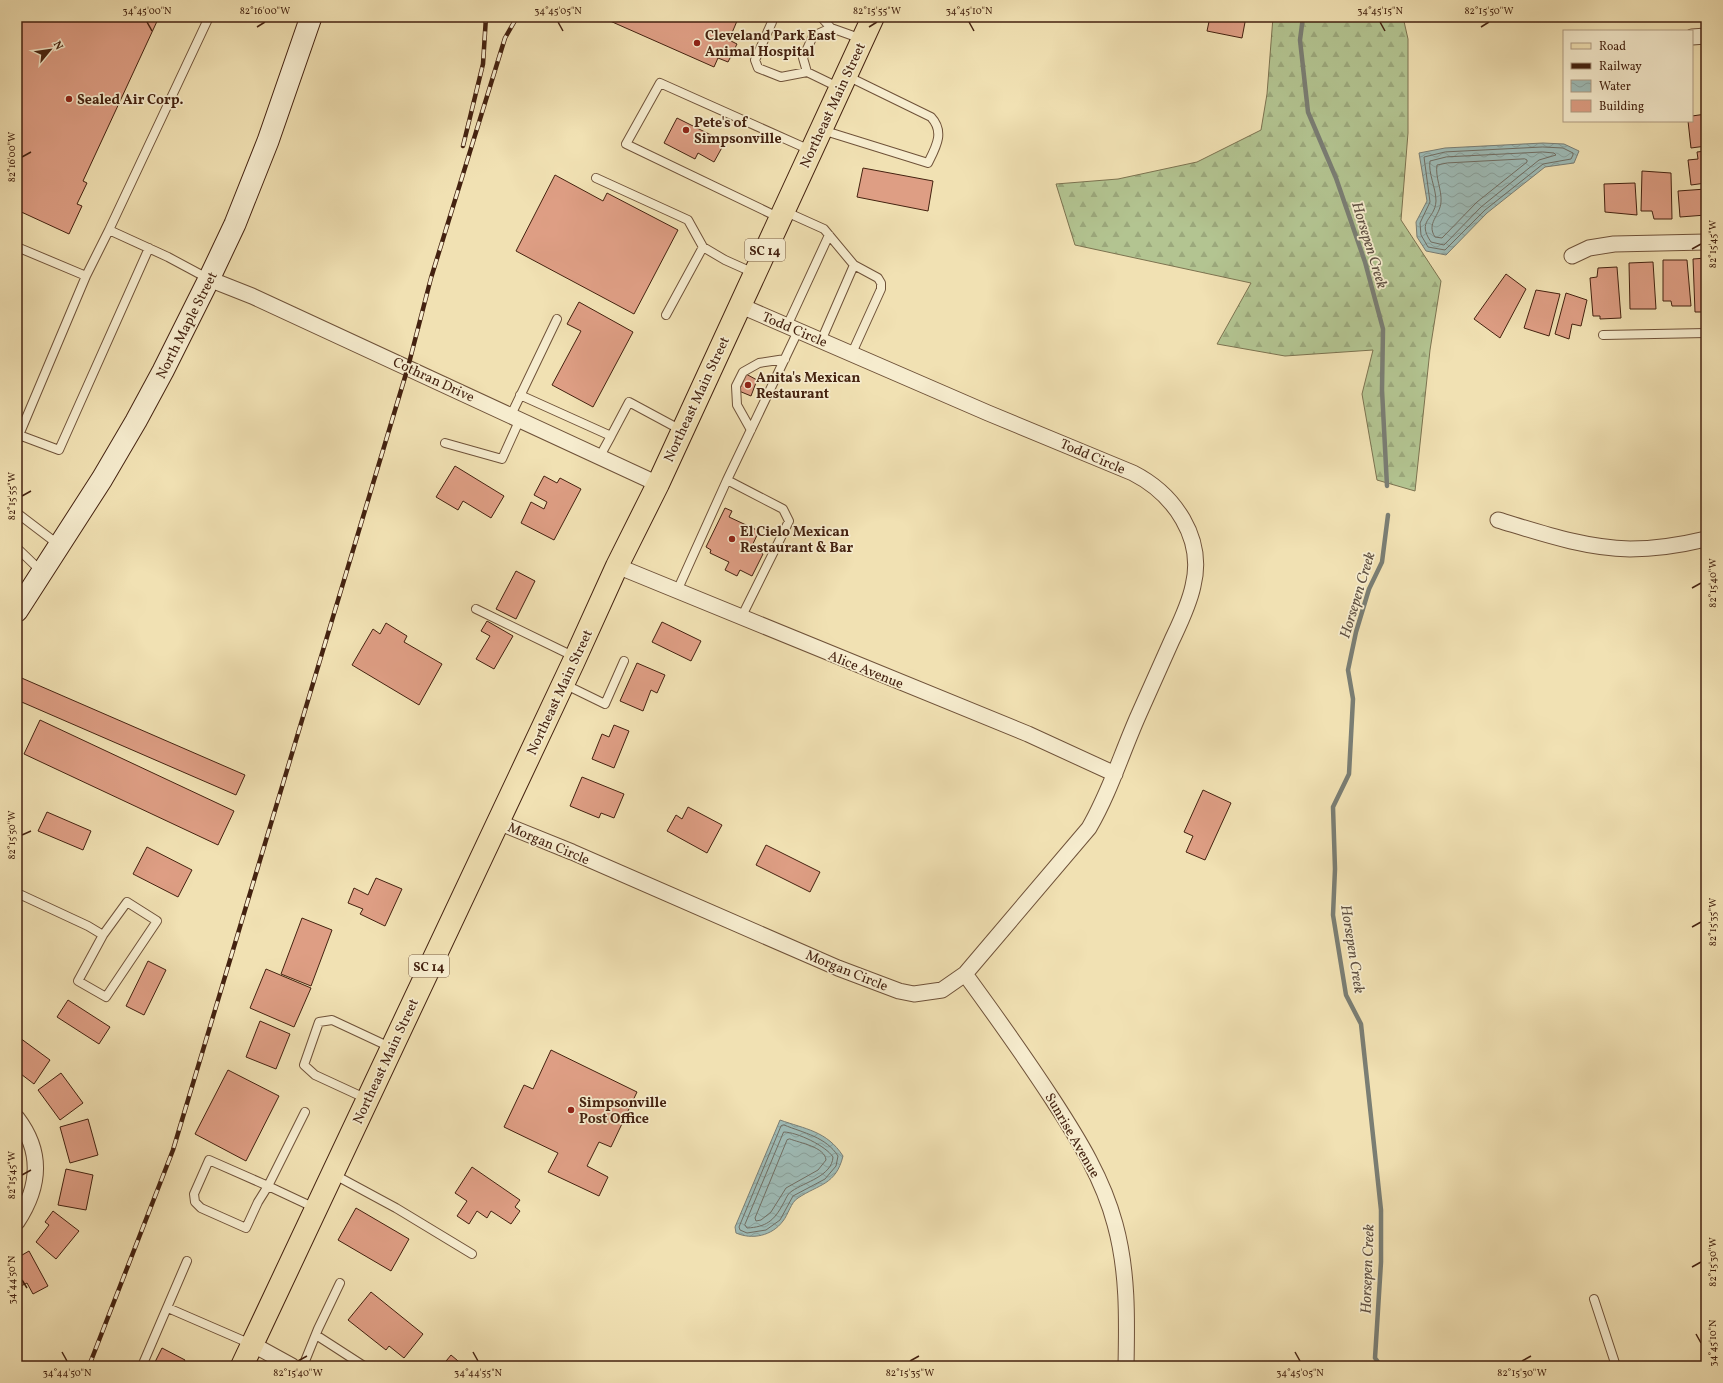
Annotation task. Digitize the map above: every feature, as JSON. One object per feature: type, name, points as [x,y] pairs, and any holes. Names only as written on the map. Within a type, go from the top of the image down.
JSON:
[{"type":"main road","name":"Northeast Main Street","points":[[242,1366],[617,566],[658,484],[681,430],[873,17]]},
{"type":"street","name":"North Maple Street","points":[[17,611],[102,479],[164,371],[235,224],[268,141],[311,17]]},
{"type":"street","points":[[1693,37],[1706,36]]},
{"type":"street","points":[[1572,256],[1590,248],[1614,244],[1706,242]]},
{"type":"street","name":"Cothran Drive","points":[[209,279],[252,296],[658,484]]},
{"type":"street","name":"Todd Circle","points":[[739,305],[1138,476],[1153,484],[1164,493],[1173,504],[1184,520],[1195,554],[1196,565],[1193,586],[1180,622],[1136,721],[1115,774]]},
{"type":"street","points":[[1498,520],[1564,540],[1597,546],[1630,549],[1673,546],[1706,539]]},
{"type":"street","name":"Alice Avenue","points":[[617,566],[741,618],[1028,734],[1115,774]]},
{"type":"street","name":"Morgan Circle","points":[[498,822],[572,852],[838,968],[899,991],[914,994],[942,990],[965,974],[1089,828],[1115,774]]},
{"type":"street","name":"Sunrise Avenue","points":[[965,974],[1020,1049],[1081,1143],[1095,1170],[1108,1201],[1120,1245],[1126,1289],[1126,1366]]},
{"type":"street","points":[[17,1118],[27,1131],[34,1148],[36,1165],[35,1181],[31,1196],[25,1210],[17,1222]]},
{"type":"street","points":[[252,1344],[292,1366]]},
{"type":"lane","points":[[149,248],[59,450],[18,436],[86,276],[209,17]]},
{"type":"lane","points":[[771,17],[772,22],[754,60],[758,68],[782,77],[807,72],[843,82],[931,117],[937,123],[940,132],[938,142],[928,163],[821,129]]},
{"type":"lane","points":[[821,17],[831,28],[863,39]]},
{"type":"lane","points":[[807,72],[803,58],[813,36],[831,28]]},
{"type":"lane","points":[[811,151],[660,83],[626,144],[782,214],[824,229],[854,265],[878,278],[881,283],[881,289],[852,353]]},
{"type":"lane","points":[[596,178],[688,220],[703,248],[754,273]]},
{"type":"lane","points":[[109,230],[149,248],[209,279]]},
{"type":"lane","points":[[677,590],[727,480],[785,359],[792,329],[829,235]]},
{"type":"lane","points":[[17,247],[86,276]]},
{"type":"lane","points":[[666,315],[703,248]]},
{"type":"lane","points":[[821,340],[854,265]]},
{"type":"lane","points":[[445,443],[502,460],[520,395],[557,319]]},
{"type":"lane","points":[[1603,335],[1706,333]]},
{"type":"lane","points":[[751,430],[737,405],[736,386],[743,372],[760,363],[785,359]]},
{"type":"lane","points":[[520,395],[611,436]]},
{"type":"lane","points":[[600,456],[629,402],[681,430]]},
{"type":"lane","points":[[727,480],[783,510],[789,521],[741,618]]},
{"type":"lane","points":[[17,513],[60,545]]},
{"type":"lane","points":[[17,548],[42,572]]},
{"type":"lane","points":[[476,609],[575,657]]},
{"type":"lane","points":[[563,684],[605,704],[624,661]]},
{"type":"lane","points":[[17,893],[88,926],[103,935]]},
{"type":"lane","points":[[127,902],[157,921],[106,998],[78,981],[103,935],[127,902]]},
{"type":"lane","points":[[368,1099],[315,1075],[304,1065],[319,1022],[332,1020],[392,1048]]},
{"type":"lane","points":[[305,1112],[268,1186],[258,1202],[246,1228],[201,1208],[195,1202],[194,1194],[209,1160],[268,1186],[316,1209]]},
{"type":"lane","points":[[332,1174],[396,1208],[472,1254]]},
{"type":"lane","points":[[142,1366],[187,1261]]},
{"type":"lane","points":[[303,1366],[340,1283]]},
{"type":"lane","points":[[1594,1299],[1616,1366]]},
{"type":"lane","points":[[168,1308],[252,1344]]},
{"type":"lane","points":[[316,1335],[364,1366]]},
{"type":"green space","points":[[1273,17],[1403,17],[1408,39],[1408,133],[1401,220],[1441,281],[1430,350],[1415,491],[1377,480],[1362,394],[1373,350],[1285,356],[1217,344],[1251,283],[1075,245],[1056,184],[1118,179],[1197,162],[1261,130],[1267,94]]},
{"type":"water","points":[[1543,143],[1564,144],[1579,151],[1574,163],[1545,167],[1487,213],[1446,255],[1426,251],[1417,237],[1416,222],[1427,201],[1419,153],[1445,148]]},
{"type":"water","points":[[780,1120],[815,1132],[830,1141],[843,1156],[840,1166],[836,1173],[826,1183],[796,1200],[791,1205],[783,1221],[773,1230],[768,1233],[755,1236],[736,1233],[735,1227]]},
{"type":"building","name":"Sealed Air Corp.","points":[[17,17],[159,17],[83,181],[87,183],[77,204],[82,206],[69,234],[17,210]]},
{"type":"building","name":"Cleveland Park East Animal Hospital","points":[[601,17],[727,17],[737,21],[729,40],[737,44],[728,62],[718,58],[714,67]]},
{"type":"building","points":[[1210,17],[1246,17],[1242,38],[1207,31]]},
{"type":"building","points":[[1706,114],[1706,146],[1691,148],[1688,122],[1693,122],[1693,116]]},
{"type":"building","name":"Pete's of Simpsonville","points":[[677,118],[725,142],[714,162],[698,153],[695,159],[664,143]]},
{"type":"building","points":[[1706,151],[1706,183],[1691,185],[1688,160],[1698,159],[1697,152]]},
{"type":"building","points":[[863,168],[933,181],[928,211],[857,197]]},
{"type":"building","points":[[1642,171],[1671,173],[1672,219],[1654,219],[1652,211],[1641,211]]},
{"type":"building","points":[[555,175],[603,201],[607,193],[678,230],[634,314],[516,251]]},
{"type":"building","points":[[1635,183],[1637,215],[1605,212],[1604,184]]},
{"type":"building","points":[[1706,189],[1706,215],[1680,217],[1678,191]]},
{"type":"building","points":[[1706,258],[1706,312],[1695,312],[1693,259]]},
{"type":"building","points":[[1663,260],[1687,260],[1691,306],[1672,306],[1671,301],[1663,301]]},
{"type":"building","points":[[1653,262],[1656,309],[1630,309],[1629,263]]},
{"type":"building","points":[[1617,267],[1621,318],[1600,319],[1600,316],[1593,316],[1590,278],[1597,277],[1598,268]]},
{"type":"building","points":[[1506,274],[1526,289],[1500,338],[1474,319]]},
{"type":"building","points":[[1536,290],[1560,294],[1549,336],[1524,328]]},
{"type":"building","points":[[1566,293],[1587,300],[1581,326],[1572,324],[1569,339],[1555,334]]},
{"type":"building","points":[[579,302],[633,332],[593,407],[552,385],[581,331],[567,324]]},
{"type":"building","name":"Anita's Mexican Restaurant","points":[[746,374],[757,380],[751,396],[739,391]]},
{"type":"building","points":[[455,466],[504,496],[491,518],[463,501],[458,510],[436,497]]},
{"type":"building","points":[[544,476],[557,483],[560,478],[581,489],[554,540],[521,523],[531,502],[544,509],[547,502],[534,495]]},
{"type":"building","name":"El Cielo Mexican Restaurant & Bar","points":[[725,508],[732,511],[729,517],[759,531],[751,548],[763,554],[752,576],[740,570],[737,576],[725,570],[729,562],[710,553],[711,550],[706,547]]},
{"type":"building","points":[[516,571],[535,581],[516,619],[496,609]]},
{"type":"building","points":[[487,621],[513,636],[494,669],[476,659],[490,636],[481,631]]},
{"type":"building","points":[[662,622],[701,641],[691,661],[652,642]]},
{"type":"building","points":[[386,623],[407,636],[404,642],[442,664],[419,705],[352,665],[373,629],[380,634]]},
{"type":"building","points":[[637,663],[665,675],[657,693],[651,690],[643,711],[620,701]]},
{"type":"building","points":[[17,676],[245,775],[236,795],[17,700]]},
{"type":"building","points":[[40,720],[234,811],[218,845],[24,754]]},
{"type":"building","points":[[614,725],[629,731],[614,768],[592,759],[602,734],[609,737]]},
{"type":"building","points":[[582,777],[624,794],[614,818],[601,813],[599,818],[570,806]]},
{"type":"building","points":[[1203,790],[1231,803],[1205,860],[1186,852],[1193,836],[1184,832]]},
{"type":"building","points":[[688,807],[722,825],[707,853],[667,831],[676,815],[682,819]]},
{"type":"building","points":[[47,812],[91,831],[83,850],[38,831]]},
{"type":"building","points":[[766,845],[820,872],[810,892],[756,865]]},
{"type":"building","points":[[147,847],[192,870],[178,897],[133,874]]},
{"type":"building","points":[[376,878],[402,889],[385,926],[360,914],[363,909],[348,903],[354,888],[368,895]]},
{"type":"building","points":[[302,918],[332,930],[311,986],[281,974]]},
{"type":"building","points":[[148,961],[166,970],[144,1015],[126,1006]]},
{"type":"building","points":[[266,969],[311,988],[294,1027],[250,1008]]},
{"type":"building","points":[[68,1000],[110,1027],[99,1044],[57,1017]]},
{"type":"building","points":[[260,1021],[290,1034],[276,1069],[246,1057]]},
{"type":"building","points":[[20,1038],[50,1060],[34,1084],[17,1071],[17,1042]]},
{"type":"building","name":"Simpsonville Post Office","points":[[551,1050],[637,1092],[611,1147],[599,1142],[587,1166],[608,1177],[599,1196],[548,1172],[558,1153],[504,1127],[524,1085],[533,1089]]},
{"type":"building","points":[[228,1070],[279,1096],[246,1161],[195,1134]]},
{"type":"building","points":[[61,1073],[83,1103],[60,1120],[38,1090]]},
{"type":"building","points":[[88,1119],[98,1155],[70,1163],[60,1127]]},
{"type":"building","points":[[472,1167],[520,1200],[515,1207],[520,1211],[511,1224],[491,1211],[487,1218],[477,1211],[469,1224],[457,1216],[467,1201],[455,1193]]},
{"type":"building","points":[[66,1169],[93,1175],[86,1210],[58,1205]]},
{"type":"building","points":[[356,1208],[409,1239],[391,1271],[338,1240]]},
{"type":"building","points":[[53,1211],[79,1231],[56,1259],[36,1242],[49,1225],[45,1222]]},
{"type":"building","points":[[29,1251],[48,1286],[33,1294],[27,1283],[17,1288],[17,1258]]},
{"type":"building","points":[[371,1292],[423,1334],[404,1358],[389,1346],[386,1350],[348,1320]]},
{"type":"building","points":[[162,1348],[185,1360],[182,1366],[153,1366]]},
{"type":"building","points":[[451,1355],[464,1366],[442,1366]]},
{"type":"waterway","name":"Horsepen Creek","points":[[1303,17],[1300,40],[1308,112],[1336,178],[1365,262],[1383,329],[1382,390],[1387,486]]},
{"type":"waterway","name":"Horsepen Creek","points":[[1381,1366],[1375,1358],[1381,1262],[1381,1210],[1361,1024],[1346,995],[1333,915],[1335,869],[1333,807],[1349,774],[1353,699],[1348,670],[1356,632],[1369,589],[1382,562],[1388,515]]},
{"type":"railway","points":[[463,146],[483,64],[486,17]]},
{"type":"railway","points":[[89,1366],[173,1150],[408,367],[431,278],[505,38],[517,17]]},
{"type":"place","name":"Cleveland Park East Animal Hospital","points":[[697,43]]},
{"type":"place","name":"Sealed Air Corp.","points":[[69,99]]},
{"type":"place","name":"Pete's of Simpsonville","points":[[686,130]]},
{"type":"place","name":"Anita's Mexican Restaurant","points":[[748,385]]},
{"type":"place","name":"El Cielo Mexican Restaurant & Bar","points":[[732,539]]},
{"type":"place","name":"Simpsonville Post Office","points":[[571,1110]]}]
